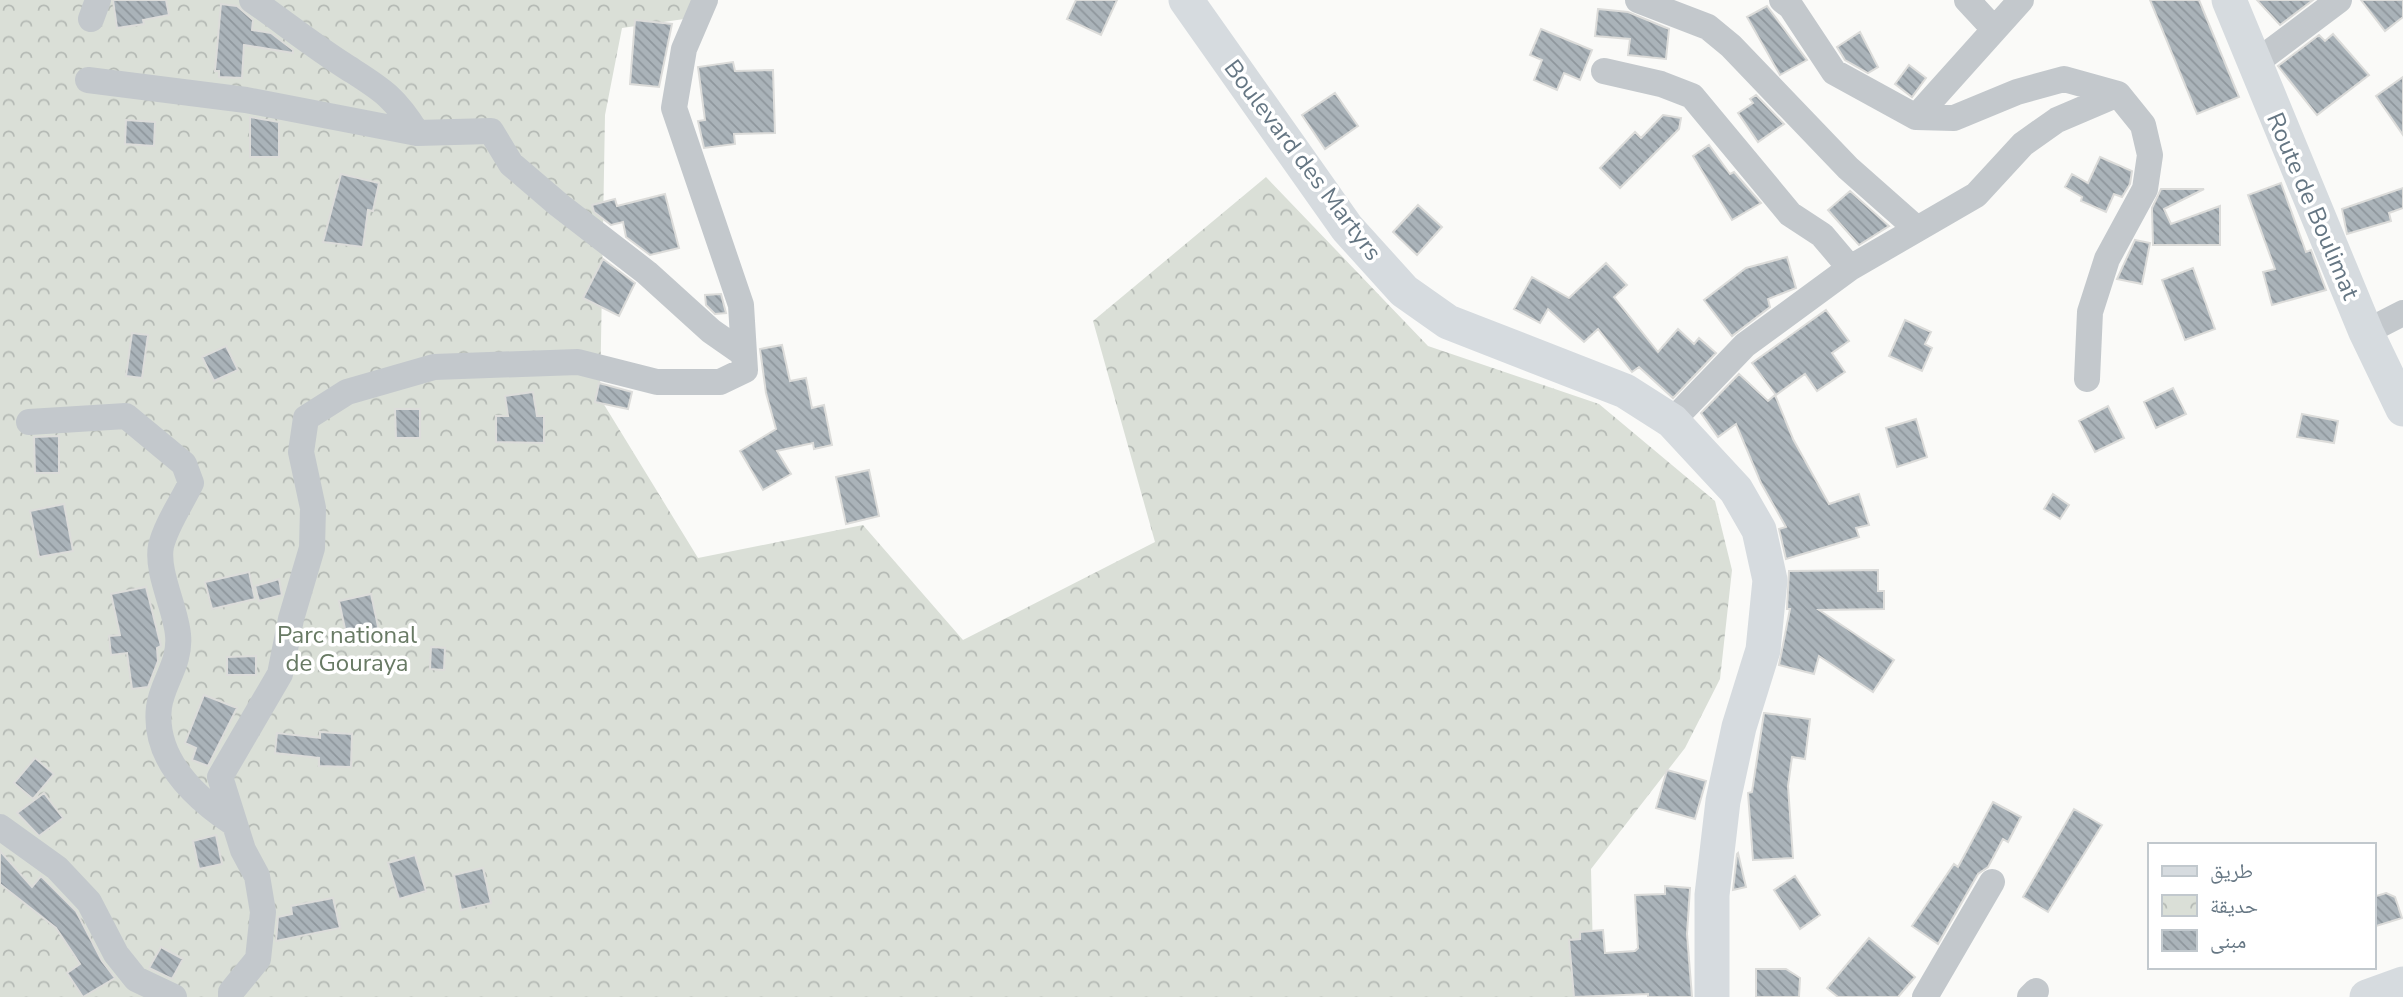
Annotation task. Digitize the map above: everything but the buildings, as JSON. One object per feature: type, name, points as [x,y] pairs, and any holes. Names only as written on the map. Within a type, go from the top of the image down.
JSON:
[{"type":"main road","name":"Boulevard des Martyrs","points":[[1186,0],[1347,228],[1404,291],[1448,322],[1613,386],[1670,420],[1735,490],[1759,530],[1770,580],[1763,650],[1739,727],[1723,801],[1712,895],[1712,997]]},
{"type":"main road","name":"Route de Boulimat","points":[[2229,0],[2366,332],[2403,409]]},
{"type":"main road","points":[[2367,997],[2403,984]]},
{"type":"street","points":[[252,0],[343,65],[383,88],[405,112],[417,133]]},
{"type":"street","points":[[231,997],[231,992],[258,959],[263,912],[257,876],[233,822],[220,776],[280,674],[291,619],[312,548],[313,508],[301,452],[306,418],[346,392],[434,367],[578,362],[657,382],[720,382],[745,370],[741,305],[674,108],[684,50],[705,0]]},
{"type":"street","points":[[1638,0],[1707,27],[1723,40],[1848,168],[1917,229]]},
{"type":"street","points":[[1782,0],[1791,7],[1834,72],[1916,117],[1954,118],[2017,92],[2064,79],[2118,94],[2143,125],[2150,155],[2145,189],[2107,259],[2090,312],[2087,379]]},
{"type":"street","points":[[1967,0],[1993,28]]},
{"type":"street","points":[[1916,117],[1993,28],[2021,0]]},
{"type":"street","points":[[2254,64],[2339,0]]},
{"type":"street","points":[[1604,71],[1661,84],[1692,96],[1790,214],[1822,236],[1850,268]]},
{"type":"street","points":[[88,80],[130,83],[246,100],[417,133],[491,131],[511,164],[647,273],[711,331],[744,354]]},
{"type":"street","points":[[1670,420],[1745,345],[1850,268],[1976,195],[2023,144],[2057,120],[2118,94]]},
{"type":"street","points":[[2366,332],[2403,313]]},
{"type":"street","points":[[29,422],[126,416],[184,464],[191,482],[161,547],[167,590],[178,636],[174,670],[159,706],[161,737],[178,775],[205,804],[233,822]]},
{"type":"street","points":[[0,827],[57,868],[89,902],[116,954],[136,979],[174,997]]},
{"type":"street","points":[[1925,997],[1992,882]]},
{"type":"green space","name":"Parc national de Gouraya","points":[[0,0],[693,0],[691,18],[622,28],[605,115],[600,398],[698,558],[863,525],[963,640],[1155,542],[1093,321],[1266,177],[1428,346],[1599,404],[1715,501],[1732,570],[1720,679],[1685,748],[1591,869],[1594,997],[0,997]]}]
